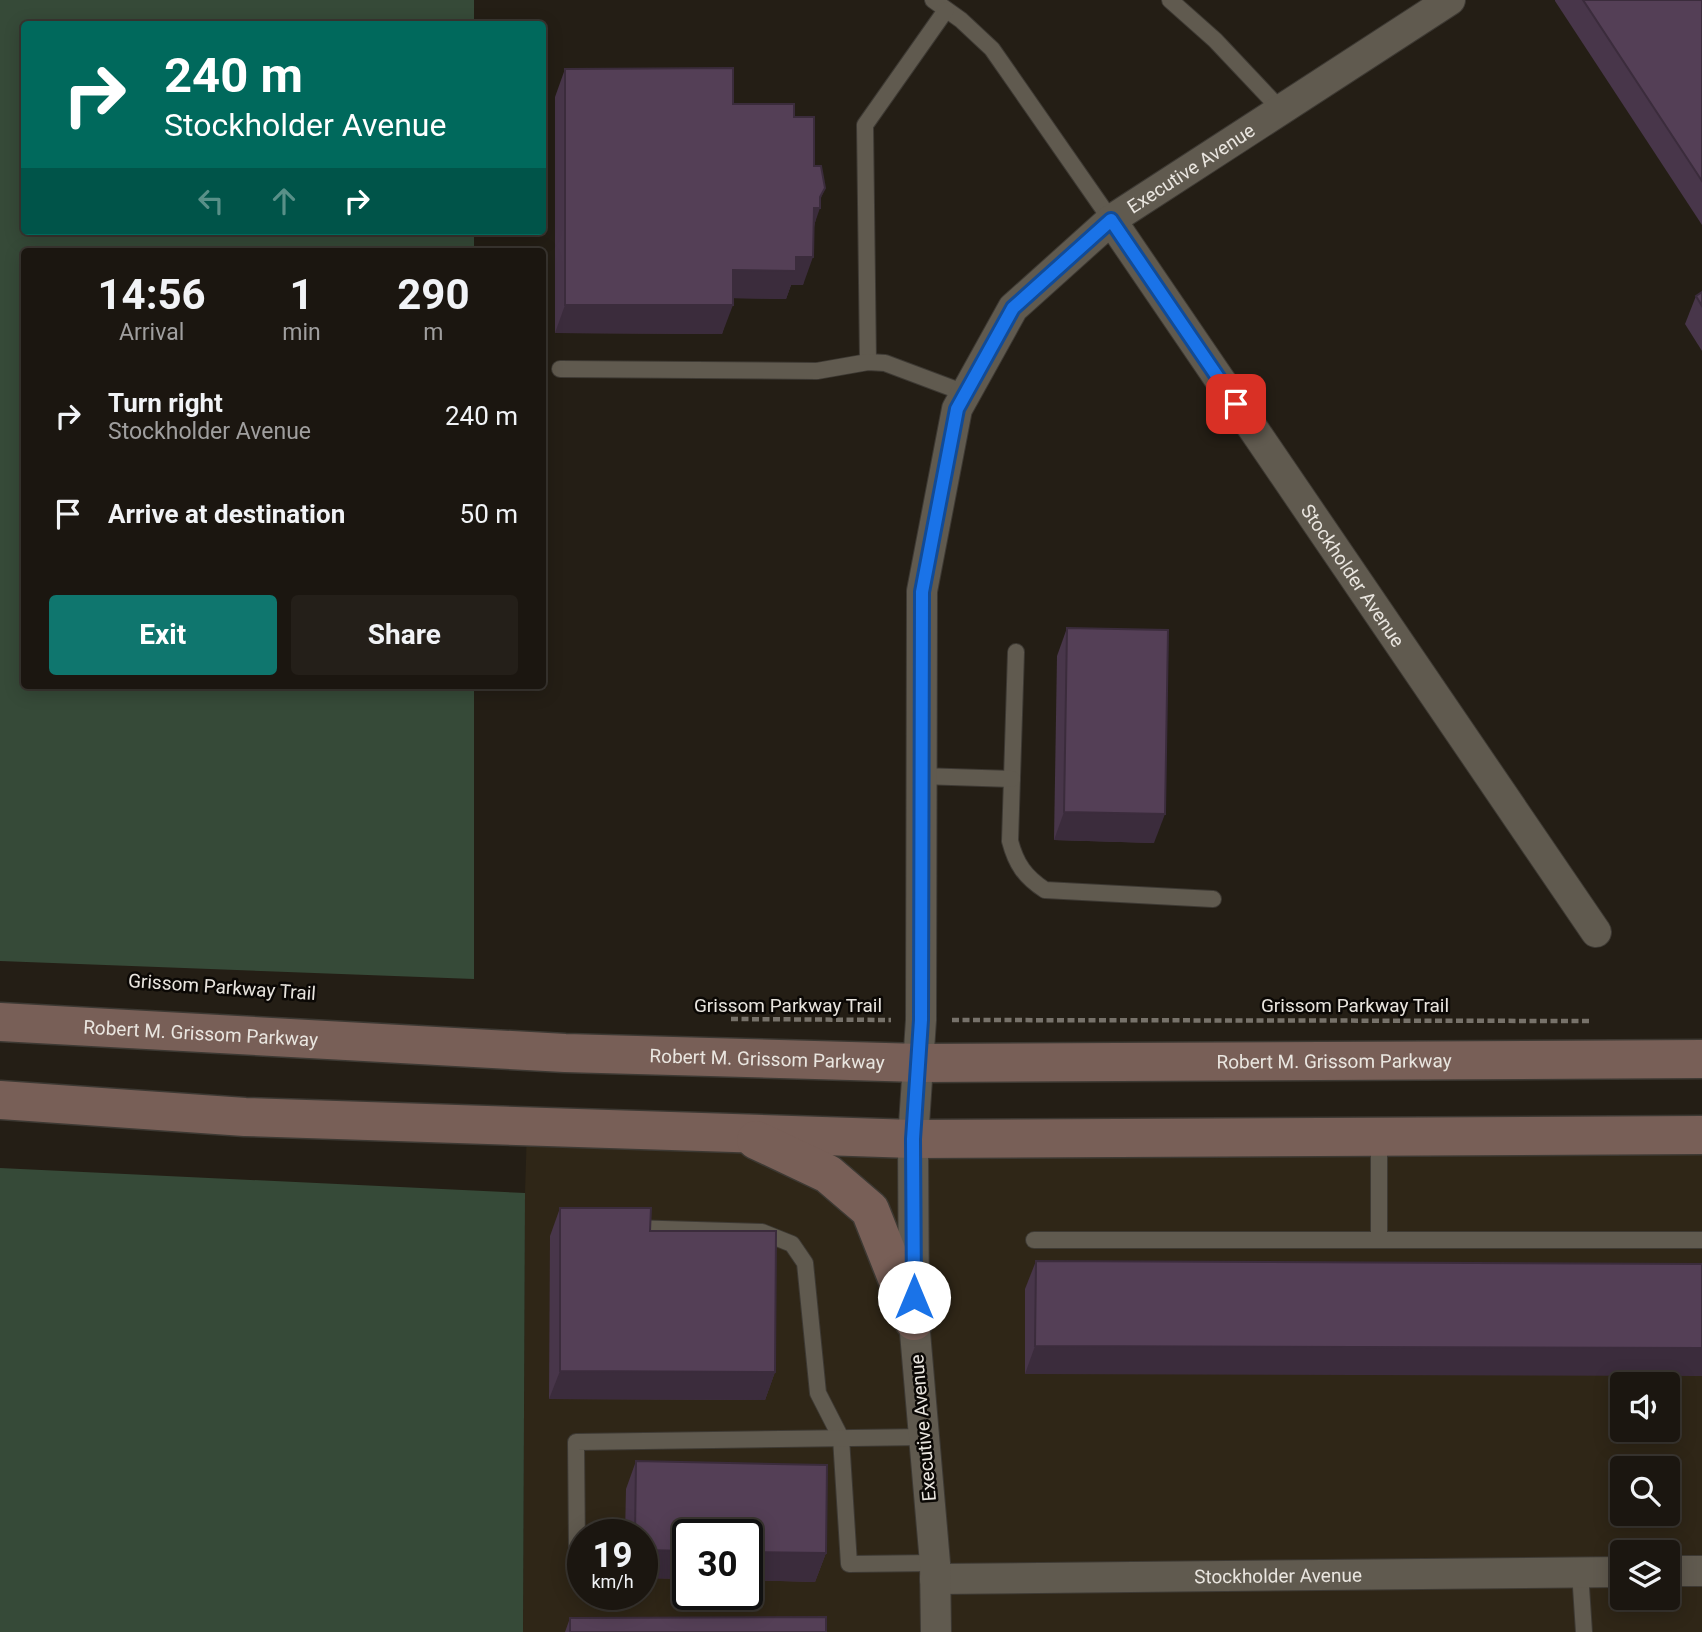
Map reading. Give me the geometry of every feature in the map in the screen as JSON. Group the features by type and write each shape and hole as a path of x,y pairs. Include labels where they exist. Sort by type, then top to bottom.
{"main road":[{"name":"Robert M. Grissom Parkway","path":"0,1022 565,1053 919,1063 1702,1059"},
{"path":"0,1100 245,1117 913,1139 1702,1135"},
{"path":"745,1135 828,1174 870,1210 914,1321"}],"street":[{"name":"Executive Avenue","path":"936,1632 935,1571 914,1321 913,1139 921,1020 922,592 957,409 1013,308 1111,220 1450,0"},
{"name":"Stockholder Avenue","path":"1111,220 1596,932"},
{"name":"Stockholder Avenue","path":"935,1571 1610,1572"},
{"path":"1680,1571 1702,1571"}],"lane":[{"path":"1171,0 1215,40 1281,110"},
{"path":"868,362 865,125 939,5 992,49 1111,220"},
{"path":"561,369 817,372 868,362 885,363 965,393"},
{"path":"1016,652 1010,841 1016,861 1030,881 1045,890 1213,899"},
{"path":"921,776 1012,779"},
{"path":"1379,1137 1379,1240"},
{"path":"624,1228 762,1232 792,1244 804,1263 818,1393 841,1438 849,1564 935,1571"},
{"path":"1034,1240 1702,1240"},
{"path":"577,1519 576,1442 924,1437"},
{"path":"1580,1572 1584,1632"}],"path":[{"name":"Grissom Parkway Trail","path":"722,1019 1596,1021"}],"shaded area":[{"path":"527,1128 1702,1135 1702,1632 523,1632"}],"green space":[{"path":"0,0 474,0 474,21 21,21 21,235 474,235 474,248 21,248 21,689 474,689 474,979 0,961"},
{"path":"0,1168 525,1193 523,1632 0,1632"}],"building":[{"path":"1583,0 1702,0 1702,181"},
{"path":"733,68 733,104 794,104 794,117 814,117 814,166 821,166 825,188 820,197 820,208 814,208 813,257 796,257 796,271 733,270 733,305 565,305 565,69"},
{"path":"1702,292 1702,306 1696,296"},
{"path":"1067,628 1168,630 1165,814 1064,812"},
{"path":"560,1208 651,1208 650,1231 776,1231 775,1372 560,1371"},
{"path":"1036,1261 1702,1264 1702,1348 1035,1346"},
{"path":"636,1461 827,1465 826,1553 763,1552 763,1519 672,1519 672,1551 658,1550 658,1519 635,1519"},
{"path":"826,1617 826,1632 570,1632 570,1618"}],"route":[{"path":"914,1297 913,1139 921,1020 922,592 957,409 1013,308 1111,220 1236,404"}]}
